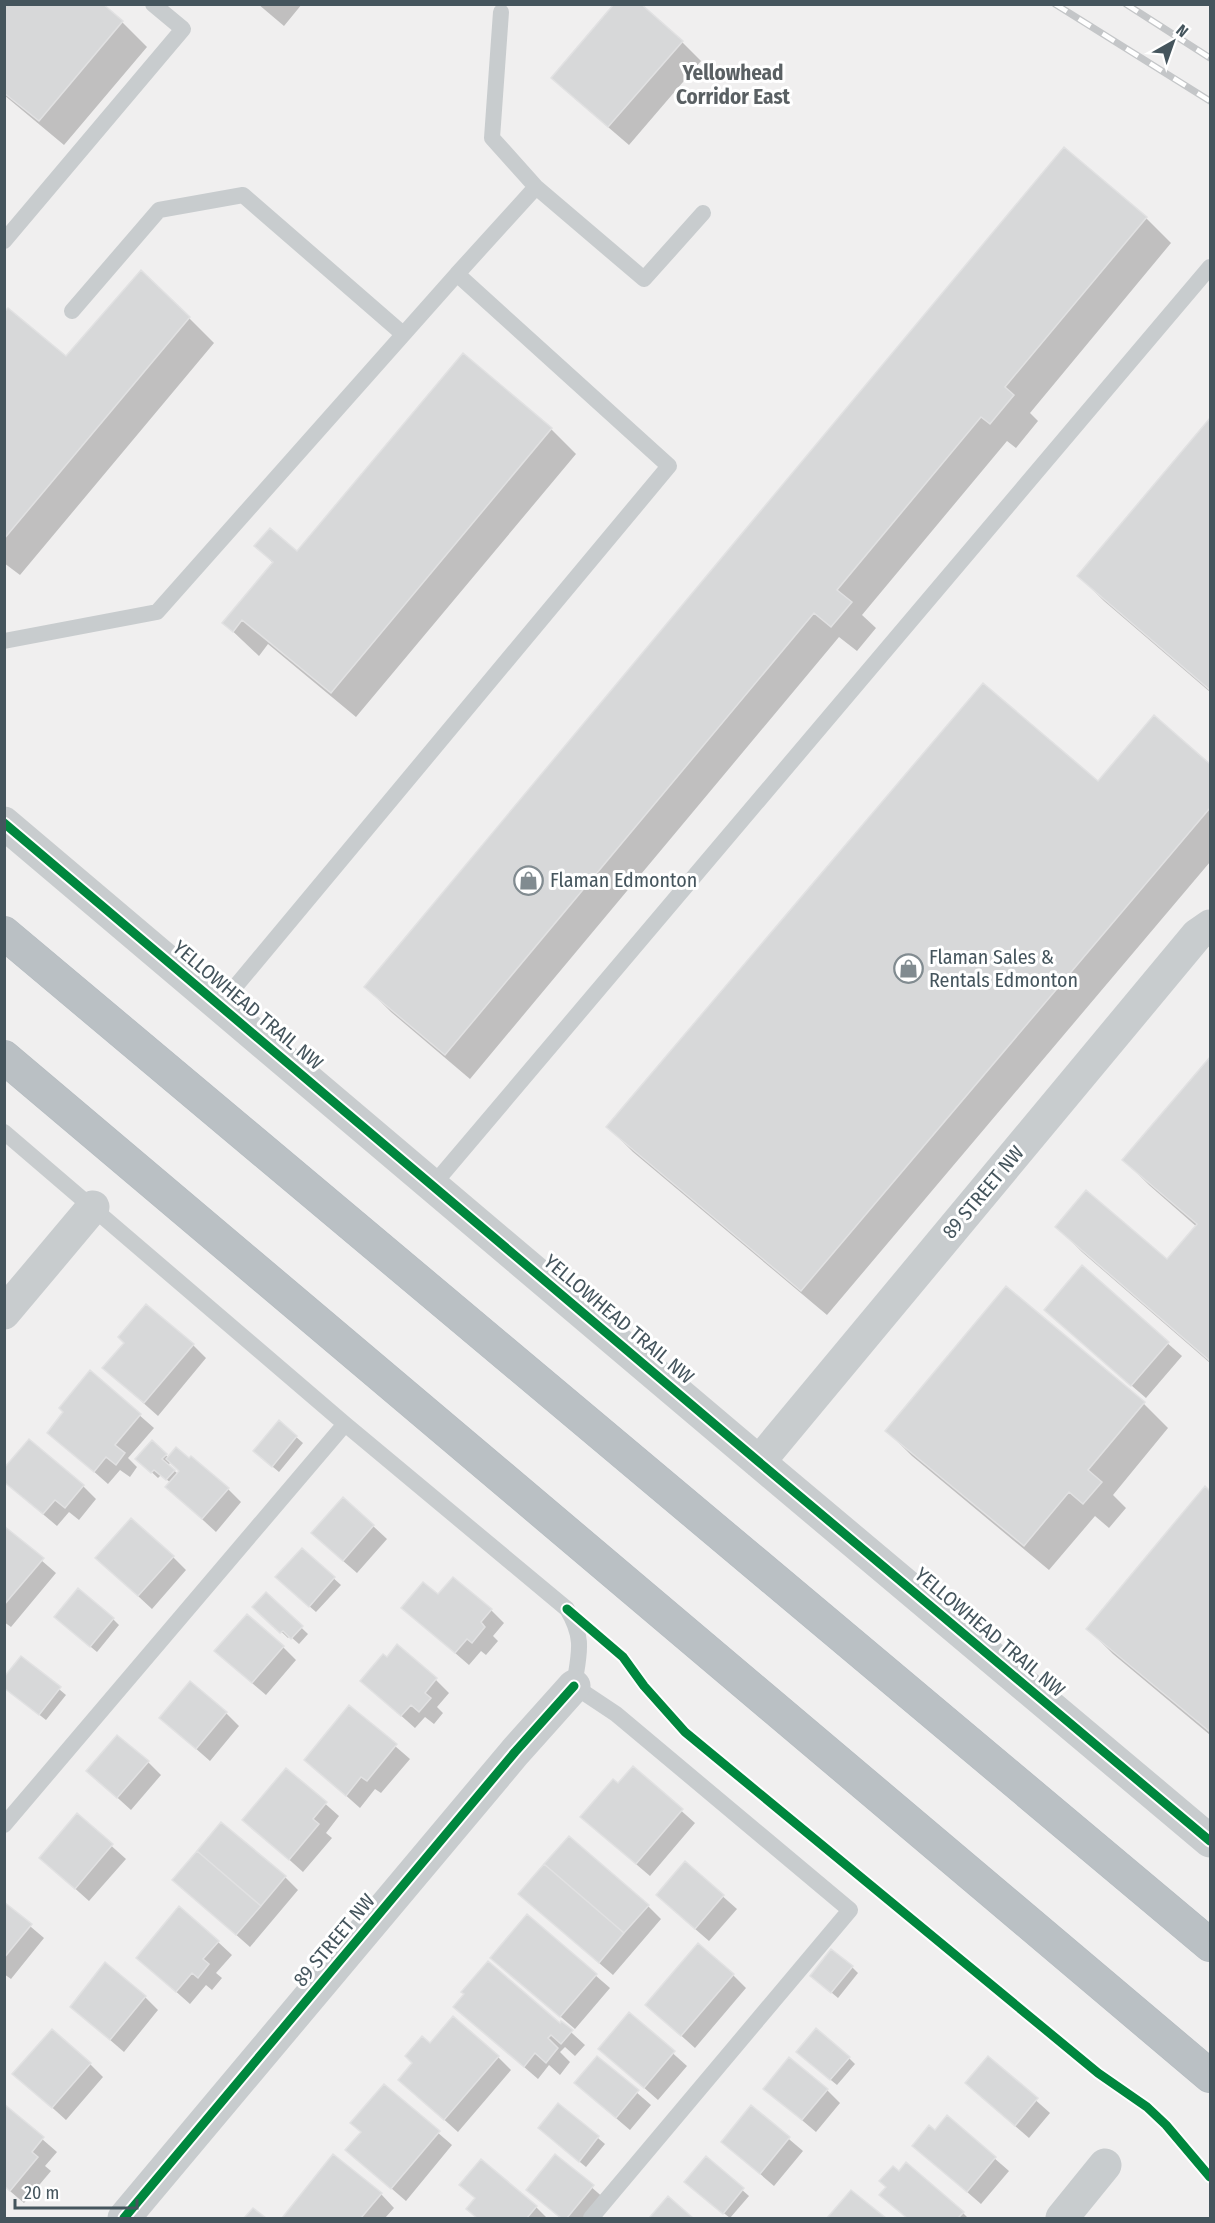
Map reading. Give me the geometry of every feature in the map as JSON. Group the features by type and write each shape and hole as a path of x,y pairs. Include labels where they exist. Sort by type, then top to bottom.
{"highway":[{"path":"4,933 1210,1945"},
{"path":"4,1057 1210,2076"}],"street":[{"name":"YELLOWHEAD TRAIL NW","path":"4,823 1210,1841"},
{"name":"89 STREET NW","path":"759,1462 1189,944 1210,926"},
{"path":"4,1313 93,1207"},
{"name":"89 STREET NW","path":"124,2218 514,1752 574,1686"},
{"path":"1062,2218 1105,2165"}],"lane":[{"path":"4,241 183,28 153,4"},
{"path":"501,12 492,138 536,187 644,279 703,213"},
{"path":"4,641 157,612 536,187"},
{"path":"72,311 159,210 243,195 403,334"},
{"path":"433,1185 1210,267"},
{"path":"220,1005 669,466 457,274"},
{"path":"4,1132 345,1424 567,1609 577,1625 580,1647 574,1686 616,1714 850,1910 591,2218"},
{"path":"4,1825 345,1424"}],"building":[{"path":"4,4 103,4 123,21 39,121 4,93"},
{"path":"614,4 641,4 683,41 608,127 551,78"},
{"path":"1064,147 1147,217 1005,387 1014,395 990,424 981,417 837,590 852,602 831,627 814,613 445,1055 364,987"},
{"path":"141,270 190,317 4,539 4,312 8,308 66,356"},
{"path":"463,353 552,428 331,693 242,620 233,632 222,623 273,562 254,546 270,528 297,551"},
{"path":"1210,418 1210,690 1077,576"},
{"name":"Flaman Sales & Rentals Edmonton","path":"983,683 1098,781 1154,715 1210,764 1210,808 801,1291 606,1127"},
{"path":"1210,1057 1210,1361 1055,1227 1086,1190 1167,1259 1197,1224 1122,1160"},
{"path":"1082,1265 1169,1342 1131,1386 1044,1310"},
{"path":"1006,1286 1145,1402 1088,1470 1102,1482 1083,1504 1069,1492 1024,1546 885,1431"},
{"path":"146,1304 194,1344 144,1403 102,1368 124,1343 118,1337"},
{"path":"90,1370 141,1414 115,1445 125,1453 116,1465 106,1457 94,1472 47,1433 63,1412 59,1408"},
{"path":"279,1420 297,1436 272,1467 253,1451"},
{"path":"29,1439 84,1485 65,1508 55,1500 43,1514 4,1482 4,1468"},
{"path":"152,1440 167,1454 162,1459 175,1470 166,1480 154,1470 151,1473 135,1459"},
{"path":"176,1447 189,1458 191,1456 229,1488 202,1519 165,1487 179,1471 166,1459"},
{"path":"1205,1486 1210,1491 1210,1732 1086,1629"},
{"path":"343,1497 374,1525 343,1561 311,1533"},
{"path":"131,1518 174,1556 138,1596 95,1558"},
{"path":"4,1526 44,1558 4,1605"},
{"path":"302,1548 335,1577 309,1607 275,1577"},
{"path":"453,1577 492,1609 481,1622 485,1627 472,1643 467,1639 455,1653 401,1608 423,1582 438,1594"},
{"path":"78,1588 114,1618 90,1647 54,1617"},
{"path":"266,1592 303,1626 291,1639 283,1631 280,1633 252,1607"},
{"path":"247,1614 284,1646 252,1683 214,1651"},
{"path":"397,1644 437,1678 425,1693 431,1698 419,1712 411,1705 401,1716 360,1681 383,1654 387,1657"},
{"path":"21,1656 61,1687 39,1715 4,1688 4,1677"},
{"path":"190,1681 227,1712 196,1749 159,1718"},
{"path":"349,1705 397,1744 367,1781 361,1777 346,1796 304,1760"},
{"path":"117,1735 149,1761 117,1798 86,1771"},
{"path":"633,1766 683,1809 636,1864 580,1817 613,1779 618,1783"},
{"path":"286,1768 327,1802 313,1819 319,1824 289,1860 242,1820"},
{"path":"77,1813 113,1844 75,1889 39,1858"},
{"path":"221,1822 286,1876 261,1906 197,1851"},
{"path":"569,1836 649,1905 624,1933 544,1864"},
{"path":"197,1851 261,1906 236,1935 172,1880"},
{"path":"685,1861 724,1895 695,1929 656,1895"},
{"path":"544,1864 624,1933 599,1963 518,1894"},
{"path":"4,1902 32,1924 4,1958"},
{"path":"179,1906 219,1941 203,1959 209,1964 198,1978 192,1973 176,1992 136,1958"},
{"path":"527,1914 597,1974 560,2017 490,1958"},
{"path":"698,1943 734,1974 681,2036 645,2005"},
{"path":"831,1949 853,1966 831,1993 810,1976"},
{"path":"488,1961 560,2023 561,2021 573,2030 561,2044 551,2035 548,2038 558,2048 546,2063 535,2053 524,2067 453,2007 464,1994 461,1992"},
{"path":"105,1962 146,1996 110,2040 70,2007"},
{"path":"629,2012 675,2051 644,2088 598,2049"},
{"path":"453,2016 499,2056 444,2120 398,2080 412,2063 405,2056 422,2036 430,2043"},
{"path":"816,2028 850,2057 830,2080 796,2052"},
{"path":"52,2029 91,2063 52,2108 12,2074"},
{"path":"597,2056 639,2090 616,2118 574,2083"},
{"path":"988,2056 1038,2098 1015,2126 965,2083"},
{"path":"789,2057 828,2089 802,2120 763,2089"},
{"path":"384,2084 440,2131 391,2189 345,2150 361,2132 350,2123"},
{"path":"558,2103 599,2136 579,2162 538,2128"},
{"path":"4,2104 44,2137 32,2152 38,2157 10,2191 4,2186"},
{"path":"751,2105 790,2137 760,2174 721,2142"},
{"path":"947,2115 996,2157 967,2192 912,2146 929,2125 935,2130"},
{"path":"333,2154 382,2193 361,2218 282,2218"},
{"path":"555,2154 594,2185 567,2218 561,2218 526,2190"},
{"path":"706,2156 744,2188 723,2214 684,2182"},
{"path":"481,2159 537,2206 527,2218 477,2218 466,2209 475,2198 459,2185"},
{"path":"906,2162 964,2212 958,2218 907,2218 879,2195 886,2187 879,2181 893,2166 899,2171"},
{"path":"851,2190 886,2218 827,2218"},
{"path":"668,2196 693,2218 649,2218"},
{"path":"253,2208 266,2218 244,2218"}],"railway":[{"path":"1055,4 1210,101"},
{"path":"1126,4 1210,58"}],"cycle path":[{"path":"4,823 1210,1841"},
{"path":"567,1609 623,1657 644,1686 685,1732 1098,2073 1147,2107 1166,2125 1210,2177"},
{"path":"124,2218 515,1752 574,1686"}],"place":[{"name":"Flaman Edmonton","path":"529,880"},
{"name":"Flaman Sales & Rentals Edmonton","path":"908,968"}],"district":[{"name":"Yellowhead Corridor East","path":"733,85"}]}
